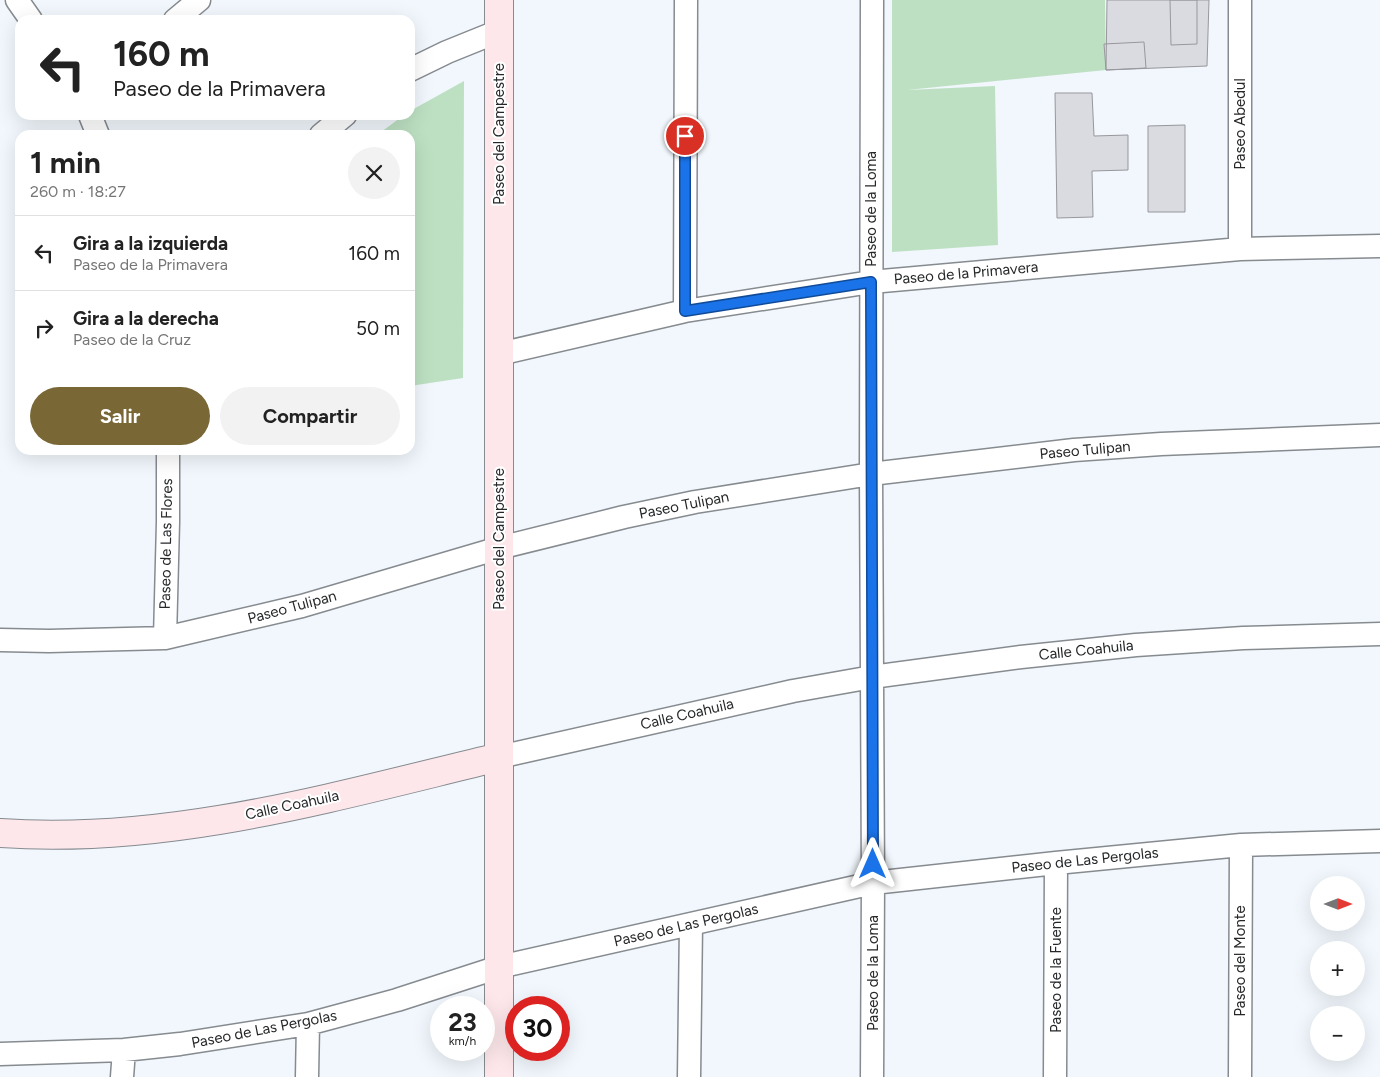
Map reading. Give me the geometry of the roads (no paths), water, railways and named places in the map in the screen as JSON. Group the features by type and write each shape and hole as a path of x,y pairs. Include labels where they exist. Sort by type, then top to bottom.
{"street":[{"path":"17,0 28,15"},
{"path":"182,15 199,0"},
{"name":"Paseo del Campestre","path":"499,0 499,1077"},
{"path":"685,311 686,0"},
{"name":"Paseo de la Loma","path":"872,0 872,1077"},
{"name":"Paseo Abedul","path":"1240,0 1240,249"},
{"path":"415,68 447,52 499,31"},
{"path":"327,130 339,120"},
{"name":"Paseo de la Primavera","path":"499,354 685,311 871,282 1240,249 1380,246"},
{"name":"Paseo Tulipan","path":"0,640 49,641 164,638 302,606 499,548 624,517 695,502 871,474 1074,450 1161,444 1380,435"},
{"name":"Paseo de Las Flores","path":"164,638 168,455"},
{"name":"Calle Coahuila","path":"0,833 33,835 130,832 203,823 300,804 793,691 872,677 1136,644 1243,638 1380,634"},
{"name":"Paseo de Las Pergolas","path":"0,1054 124,1050 235,1036 308,1024 397,1000 499,967 873,883 1056,862 1241,845 1380,841"},
{"name":"Paseo del Monte","path":"1240,1077 1241,845"},
{"name":"Paseo de la Fuente","path":"1056,862 1056,1077"},
{"path":"689,1077 691,924"},
{"path":"307,1077 308,1024"},
{"path":"122,1077 124,1050"}]}
